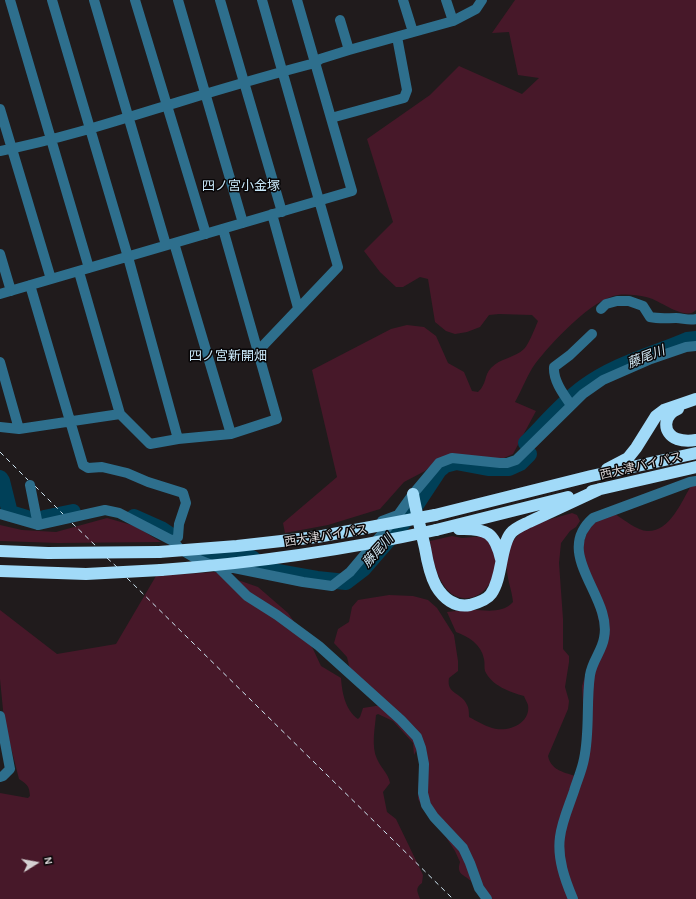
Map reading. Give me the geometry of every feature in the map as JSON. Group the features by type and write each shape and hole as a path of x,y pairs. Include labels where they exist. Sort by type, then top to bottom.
{"highway":[{"path":"591,476 628,458 656,416 664,410 696,399"},
{"path":"696,403 672,411 668,416 666,423 667,430 672,436 689,441 696,440"},
{"name":"西大津バイパス","path":"0,551 48,553 159,552 237,546 317,537 435,515 591,476 696,453"},
{"name":"西大津バイパス","path":"0,571 86,574 161,570 240,563 319,553 436,530 696,467"},
{"path":"413,496 428,562 436,585 446,599 456,605 465,606 474,604 487,598 491,594 498,580 507,542 511,534 521,526 600,490"},
{"path":"436,530 472,529 490,534 497,542 502,561"}],"street":[{"path":"10,0 89,268"},
{"path":"52,0 128,257 178,439"},
{"path":"94,0 128,118 231,434"},
{"path":"136,0 166,106 206,234"},
{"path":"178,0 243,223"},
{"path":"220,0 282,212"},
{"path":"258,351 338,267 262,0"},
{"path":"0,294 352,191 297,0"},
{"path":"403,0 413,32"},
{"path":"446,0 453,21"},
{"path":"0,151 90,130 205,94 315,63 320,59 349,50 453,21 476,9 482,0"},
{"path":"340,20 349,50"},
{"path":"331,118 404,98 407,90 397,37"},
{"path":"0,109 51,279"},
{"path":"272,214 298,308"},
{"path":"79,272 120,414 150,444 178,439 231,434 277,419 223,229"},
{"path":"0,254 11,291"},
{"path":"30,285 83,465 88,468 102,467 127,473 148,482 183,493 186,503 179,524 178,537 173,541"},
{"path":"601,309 606,304 617,301 629,301 643,306 650,317 664,319 696,319"},
{"path":"569,403 553,372 554,367 570,355 592,334"},
{"path":"219,568 234,568 332,586 350,572 439,463 452,458 500,463 508,463 516,460 569,403 603,380 628,365 686,347 696,346"},
{"path":"0,362 19,429"},
{"path":"0,427 19,429 120,414"},
{"path":"573,899 560,856 559,838 584,760 587,739 590,672 606,633 602,612 581,562 579,552 581,533 587,523 593,518 696,481"},
{"path":"30,485 38,525"},
{"path":"0,514 38,525 104,510 119,513 173,541 195,558 219,568 247,596 319,646 401,720 417,737 424,764 423,792 426,805 434,817 463,848 479,888 487,899"},
{"path":"183,550 202,546 298,538 386,520 398,515"},
{"path":"0,716 10,769 0,777"}],"shaded area":[{"path":"515,0 696,0 696,310 691,313 679,312 646,297 639,296 618,295 608,298 597,304 573,323 551,345 532,368 515,402 536,411 513,454 504,458 437,460 425,471 404,482 380,509 328,525 285,533 283,523 337,477 312,370 391,329 407,325 424,327 436,336 448,363 464,372 472,391 478,392 483,386 487,374 491,368 499,362 524,349 534,332 538,321 532,315 499,314 489,315 480,327 467,332 455,334 446,331 435,322 428,279 420,277 403,287 396,287 380,272 364,251 393,222 367,139 430,95 459,66 522,94 539,78 518,75 509,32 492,33"},
{"path":"696,485 696,899 482,899 469,879 460,872 460,862 455,851 438,825 423,808 418,799 423,749 350,670 347,657 334,643 338,629 349,622 352,607 358,600 389,595 413,596 428,600 437,608 454,635 458,671 449,678 449,684 452,691 465,701 468,708 469,717 492,728 504,729 517,726 526,717 528,712 528,705 524,696 502,688 492,681 485,671 484,659 480,649 470,639 456,632 447,612 499,610 509,606 513,602 507,571 508,556 511,545 526,529 536,524 572,513 577,515 580,521 561,543 559,563 563,619 563,649 569,656 565,687 569,701 568,709 548,756 552,764 558,770 575,776 590,735 583,704 582,686 590,661 600,656 601,630 582,548 589,529 601,519 615,514 639,529 647,531 655,530 662,527 674,515 691,486"},
{"path":"107,518 135,526 161,542 58,543 0,541 0,525 22,530 56,532"},
{"path":"452,536 462,538 484,536 495,547 497,563 495,572 491,581 480,594 463,598 455,596 448,591 439,576 435,567 430,541"},
{"path":"215,572 258,587 288,613 313,649 321,666 341,678 343,695 347,706 358,719 363,708 382,705 417,742 417,749 414,755 413,743 393,721 378,714 376,715 374,737 375,754 388,776 390,783 383,792 387,812 396,819 423,875 422,883 418,886 417,890 420,899 0,899 0,793 28,798 30,796 28,786 19,779 4,720 0,679 0,610 57,654 116,644 156,576"}],"waterway":[{"name":"藤尾川","path":"526,443 568,400 596,379 634,360 687,340 696,339"},
{"name":"藤尾川","path":"199,552 215,557 238,556 252,558 266,570 317,579 346,582 363,569 408,517 439,470 445,465 456,462 488,468 509,468 520,463 529,454"},
{"name":"藤尾川","path":"0,478 10,513 30,519"},
{"name":"藤尾川","path":"44,518 73,512"},
{"name":"藤尾川","path":"134,517 161,529 173,537"}],"ferry route":[{"path":"0,452 28,480"},
{"path":"35,486 64,515"},
{"path":"72,523 97,547"},
{"path":"107,558 117,567"},
{"path":"127,578 453,899"}],"district":[{"name":"四ノ宮小金塚","path":"241,186"},
{"name":"四ノ宮新開畑","path":"228,356"}]}
